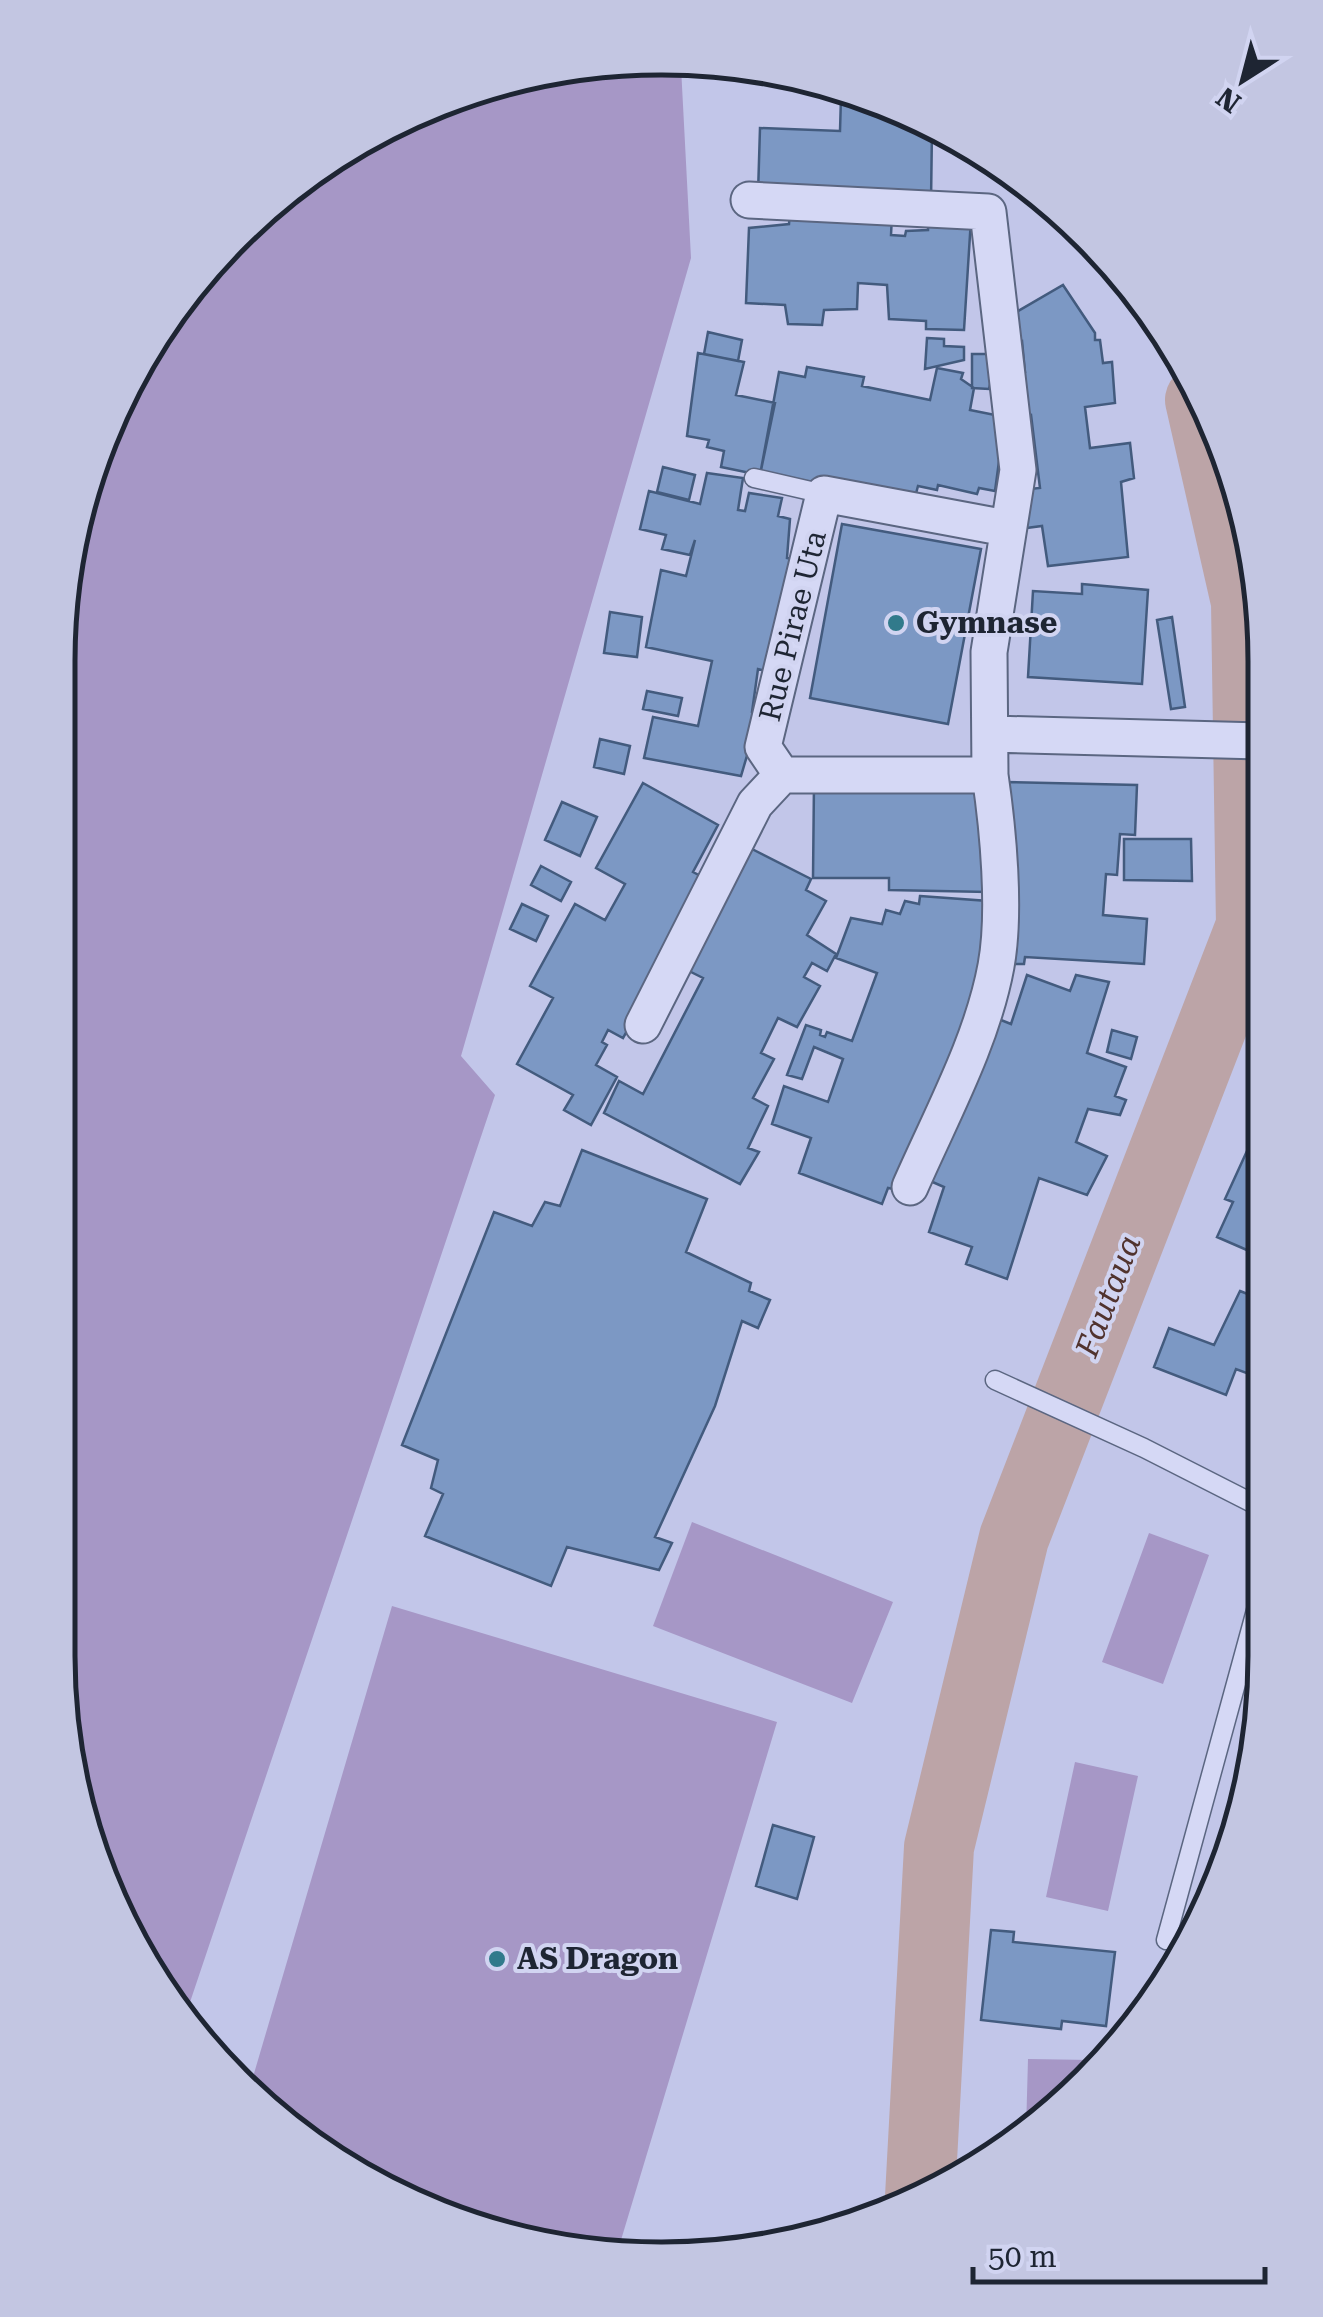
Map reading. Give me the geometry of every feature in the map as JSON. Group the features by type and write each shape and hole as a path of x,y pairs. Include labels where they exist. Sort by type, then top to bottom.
{"street":[{"path":"749,200 988,212 1018,470 989,652 990,774 998,828 997,961 970,1046 910,1187"},
{"name":"Rue Pirae Uta","path":"782,775 764,747 824,494 1006,528"},
{"path":"992,734 1248,740"},
{"path":"643,1025 754,804 782,775 990,774"}],"lane":[{"path":"754,478 824,494"},
{"path":"995,1380 1248,1501"},
{"path":"1166,1940 1248,1640"}],"shaded area":[{"path":"681,76 691,258 461,1056 495,1095 190,2004 135,1915 106,1844 86,1770 76,1694 75,662 80,585 95,510 135,402 174,336 196,304 247,247 304,196 402,135 473,106 585,80"},
{"path":"692,1522 893,1602 852,1703 653,1626"},
{"path":"1149,1533 1209,1555 1163,1684 1102,1662"},
{"name":"AS Dragon","path":"392,1606 777,1722 621,2241 510,2222 402,2182 304,2121 253,2076"},
{"path":"1075,1762 1138,1776 1108,1911 1046,1897"},
{"path":"1028,2059 1085,2060 1048,2096 1026,2115"}],"building":[{"path":"841,103 932,141 931,202 758,194 760,128 840,131"},
{"path":"790,211 892,215 891,235 905,236 906,231 928,230 928,218 971,219 964,330 926,329 926,321 889,319 887,285 858,283 857,309 824,310 822,325 788,324 785,305 746,303 749,228 789,224"},
{"path":"1063,285 1095,333 1095,340 1100,340 1103,363 1112,362 1115,403 1085,407 1090,448 1130,443 1134,478 1121,482 1128,557 1048,566 1042,526 1019,529 1030,489 1040,488 1031,415 1023,416 1018,374 1025,372 1022,341 1017,342 1013,314"},
{"path":"708,332 742,340 738,361 704,354"},
{"path":"927,338 944,339 944,346 964,347 964,360 925,369"},
{"path":"698,353 744,362 736,395 775,403 760,475 721,467 724,451 707,447 709,440 687,436"},
{"path":"972,354 997,354 989,389 972,388"},
{"path":"807,367 864,377 862,386 930,400 937,368 963,373 961,379 974,388 970,410 1005,417 995,491 979,488 977,494 938,485 937,490 918,486 914,501 760,475 779,372 805,377"},
{"path":"663,467 695,475 689,500 657,492"},
{"path":"707,473 743,478 738,510 745,511 749,493 782,498 778,516 790,519 787,558 802,561 779,674 758,669 752,712 759,715 741,776 644,758 653,717 698,726 712,661 646,647 661,570 686,576 695,540 690,555 662,549 666,535 640,529 649,491 700,504"},
{"name":"Gymnase","path":"842,524 981,549 948,724 810,698"},
{"path":"1082,584 1148,590 1142,684 1028,677 1033,591 1082,594"},
{"path":"610,612 642,617 637,657 604,653"},
{"path":"1172,617 1185,707 1171,709 1157,620"},
{"path":"647,691 682,698 678,716 643,709"},
{"path":"600,739 630,746 624,774 594,767"},
{"path":"1004,782 1137,785 1135,835 1120,834 1117,875 1106,874 1103,915 1147,919 1144,964 1025,957 1024,964 1005,964"},
{"path":"643,783 718,825 693,872 710,881 623,1038 608,1030 602,1042 607,1045 596,1065 617,1077 591,1125 564,1110 573,1095 517,1064 553,998 530,986 575,904 605,920 625,884 596,868"},
{"path":"814,783 986,785 988,892 889,890 889,878 813,878"},
{"path":"562,802 597,817 580,856 545,840"},
{"path":"1124,839 1191,839 1192,881 1124,880"},
{"path":"748,847 811,879 806,890 826,901 807,935 836,954 827,971 812,963 804,977 820,986 797,1027 778,1018 761,1053 774,1059 753,1098 768,1106 748,1148 759,1152 740,1184 604,1113 619,1081 643,1094 703,978 683,968"},
{"path":"541,866 571,882 561,901 531,885"},
{"path":"920,896 988,901 975,1009 894,1189 888,1188 882,1204 799,1173 811,1138 772,1124 784,1086 828,1102 843,1059 814,1047 802,1079 787,1075 806,1025 821,1030 820,1035 825,1037 827,1032 852,1041 877,973 836,958 851,918 882,924 886,910 900,914 905,901 919,904"},
{"path":"522,904 548,916 536,941 510,929"},
{"path":"1027,975 1070,991 1076,975 1109,982 1087,1053 1126,1067 1115,1096 1126,1100 1120,1115 1088,1109 1076,1142 1107,1156 1087,1195 1039,1178 1007,1279 966,1264 972,1247 929,1232 944,1187 928,1180 991,1016 1011,1024"},
{"path":"1112,1030 1137,1037 1131,1059 1107,1052"},
{"path":"1248,1149 1248,1250 1217,1237 1233,1202 1225,1199"},
{"path":"582,1150 707,1199 686,1252 751,1283 749,1291 770,1300 758,1328 742,1321 715,1406 655,1537 672,1543 659,1570 567,1547 551,1586 425,1536 443,1494 431,1488 438,1460 402,1445 494,1212 532,1226 545,1202 560,1206"},
{"path":"1240,1291 1248,1294 1248,1374 1236,1369 1226,1395 1154,1367 1169,1328 1214,1345"},
{"path":"773,1825 814,1837 797,1899 756,1886"},
{"path":"991,1930 1014,1932 1013,1942 1115,1952 1106,2026 1062,2021 1061,2029 981,2020"}],"waterway":[{"name":"Fautaua","path":"1216,471 1244,592"},
{"name":"Fautaua","path":"1246,615 1248,732"},
{"name":"Fautaua","path":"921,2182 939,1847 1014,1538 1248,934"}],"place":[{"name":"Gymnase","path":"896,623"},
{"name":"AS Dragon","path":"497,1959"}]}
